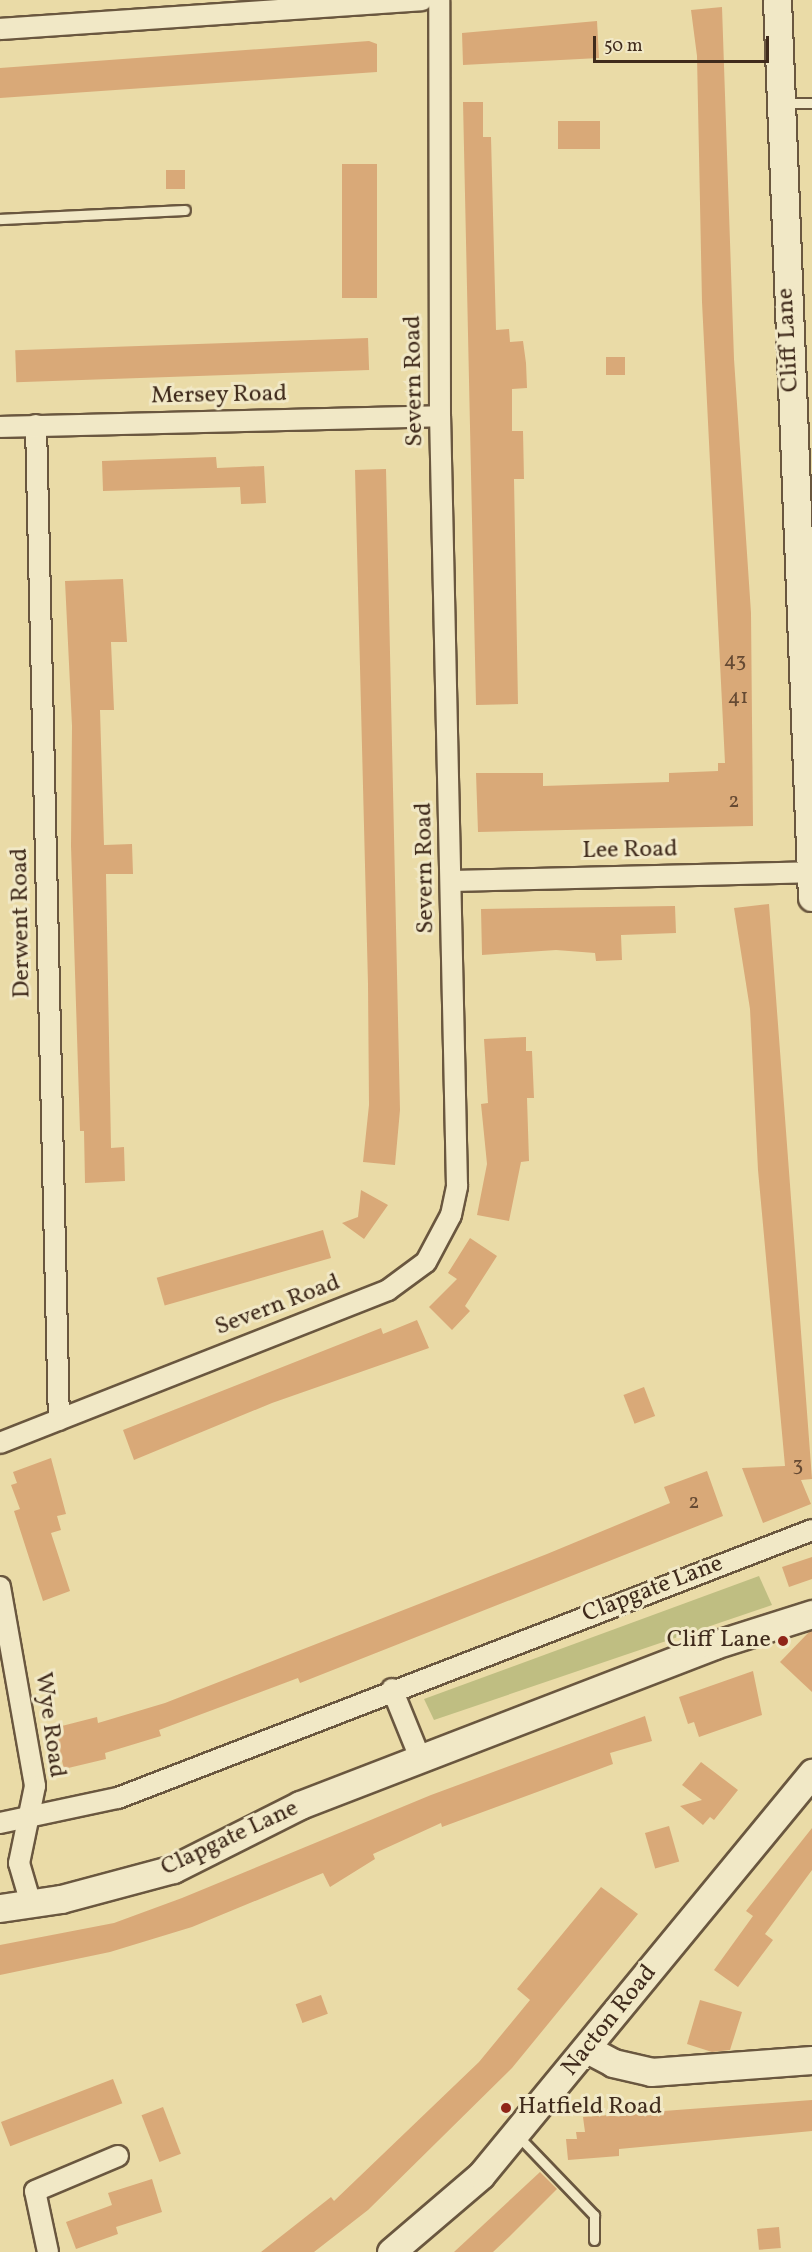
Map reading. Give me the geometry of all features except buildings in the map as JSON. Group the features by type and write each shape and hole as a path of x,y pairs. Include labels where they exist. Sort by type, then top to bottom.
{"street":[{"path":"0,29 422,0"},
{"name":"Severn Road","path":"0,1443 388,1290 426,1262 451,1215 457,1186 440,416 439,0"},
{"name":"Cliff Lane","path":"777,0 778,103 810,732 811,884"},
{"name":"Mersey Road","path":"0,426 440,416"},
{"name":"Derwent Road","path":"36,425 59,1420"},
{"name":"Lee Road","path":"452,881 811,884"},
{"name":"Clapgate Lane","path":"0,1823 28,1819 118,1798 392,1689 812,1530"},
{"name":"Wye Road","path":"0,1587 31,1750 35,1786 19,1863 31,1904"},
{"name":"Clapgate Lane","path":"0,1908 31,1904 173,1869 300,1805 714,1646 812,1614"},
{"path":"392,1689 420,1758"},
{"name":"Nacton Road","path":"391,2252 481,2175 589,2050 812,1773"},
{"path":"589,2050 613,2062 651,2072 812,2060"},
{"path":"48,2252 35,2191 118,2156"}],"lane":[{"path":"778,103 812,103"},
{"path":"0,219 185,210"},
{"path":"516,2134 594,2215 594,2240"}],"shaded area":[{"path":"759,1576 772,1605 434,1720 424,1699"}],"place":[{"name":"Cliff Lane","path":"783,1641"},
{"name":"Hatfield Road","path":"506,2108"}]}
